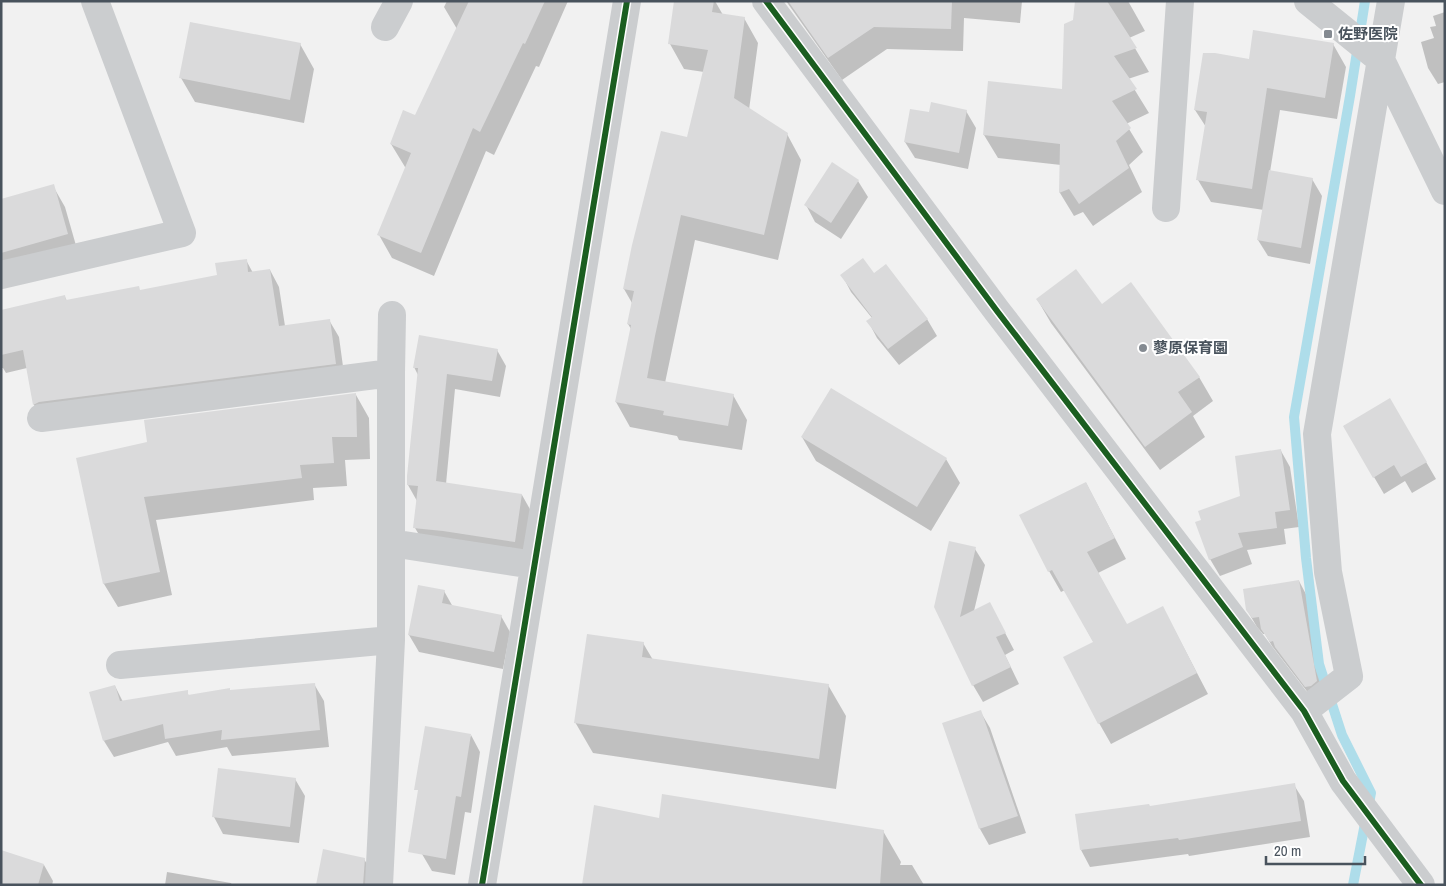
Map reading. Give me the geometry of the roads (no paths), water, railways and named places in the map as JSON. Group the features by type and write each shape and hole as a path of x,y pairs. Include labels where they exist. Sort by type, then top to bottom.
{"street":[{"path":"1,275 182,233 95,1"},
{"path":"384,27 399,1"},
{"path":"482,885 627,1"},
{"path":"766,1 997,311 1304,710 1343,781 1421,885"},
{"path":"1166,208 1180,1"},
{"path":"1308,1 1381,60 1445,191"},
{"path":"1304,710 1349,676 1328,572 1318,434 1391,1"},
{"path":"379,885 391,640 392,315"},
{"path":"41,418 391,373"},
{"path":"391,543 534,565"},
{"path":"120,665 391,640"}],"waterway":[{"path":"1353,885 1371,793 1342,735 1319,664 1306,558 1294,417 1365,1"}],"place":[{"name":"佐野医院","path":"1328,34"},
{"name":"蓼原保育園","path":"1143,348"}]}
